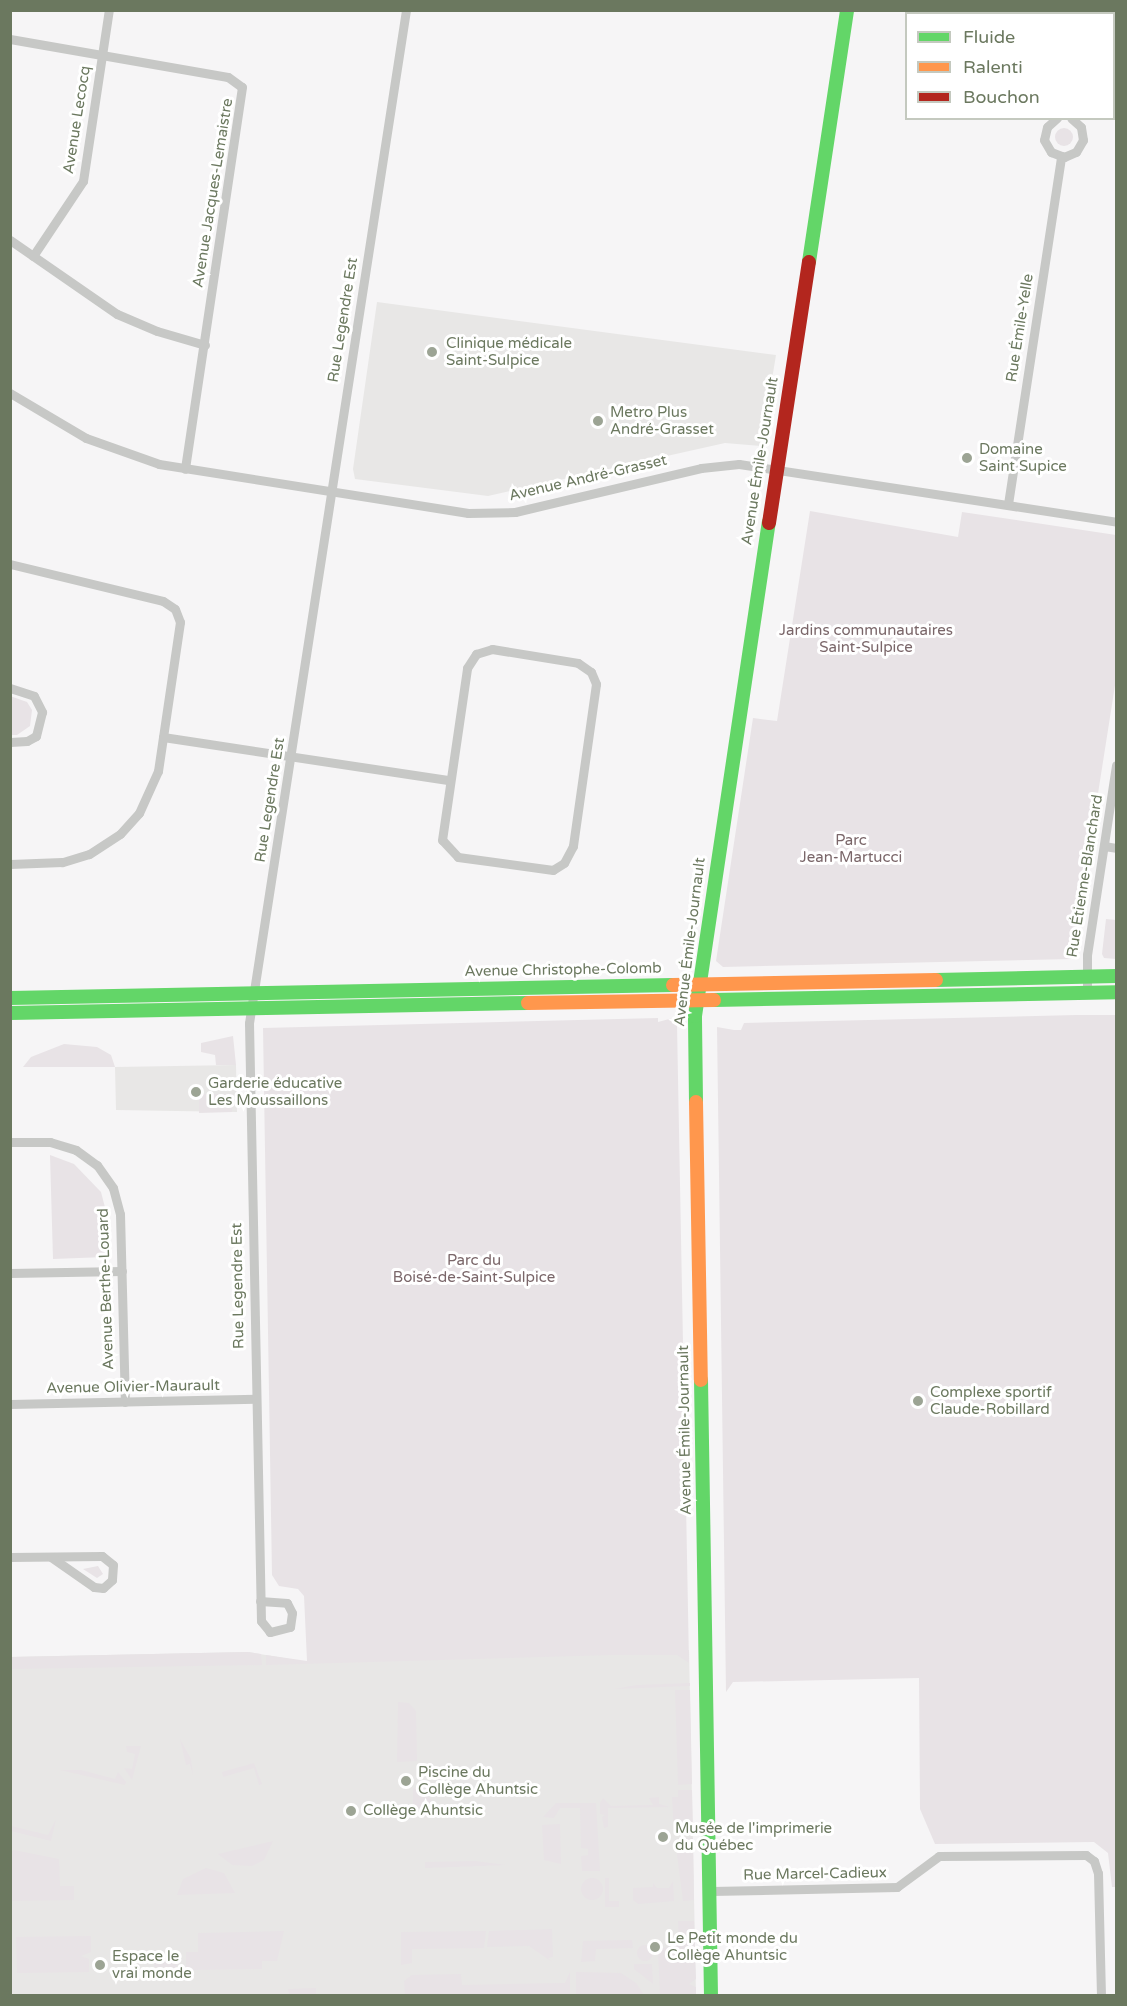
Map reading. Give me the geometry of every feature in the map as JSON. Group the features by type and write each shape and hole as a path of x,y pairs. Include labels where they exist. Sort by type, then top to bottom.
{"main road":[{"name":"Avenue Émile-Journault","path":"711,1995 698,984 847,10"},
{"name":"Avenue Christophe-Colomb","path":"10,998 1116,976"},
{"path":"10,1013 1116,992"}],"street":[{"name":"Avenue Lecocq","path":"33,256 83,182 109,10"},
{"name":"Rue Legendre Est","path":"260,1601 251,1008 292,756 406,10"},
{"name":"Avenue Jacques-Lemaistre","path":"10,39 102,57 228,77 238,81 244,91 185,469"},
{"path":"1055,120 1047,127 1044,140 1051,152 1061,156 1074,154 1083,140 1081,127 1073,120"},
{"name":"Rue Émile-Yelle","path":"1008,504 1061,156"},
{"path":"10,240 126,318 205,345"},
{"name":"Avenue André-Grasset","path":"10,393 96,442 185,469 332,493 492,514 712,466 776,468 1116,522"},
{"path":"10,564 163,601 175,609 180,626 163,737 148,797 120,834 97,850 71,860 10,864"},
{"path":"488,650 503,651 574,662 591,672 596,693 570,855 561,866 543,871 451,853 441,832 448,780 465,672 476,654 488,650"},
{"path":"10,688 34,696 42,712 40,730 33,738 10,742"},
{"path":"163,737 448,780"},
{"name":"Rue Étienne-Blanchard","path":"1087,993 1086,977 1116,765"},
{"path":"1104,846 1116,848"},
{"name":"Avenue Berthe-Louard","path":"10,1142 64,1146 86,1156 101,1170 119,1208 125,1402"},
{"path":"10,1273 122,1271"},
{"name":"Avenue Olivier-Maurault","path":"10,1404 256,1399"},
{"path":"10,1557 51,1557 105,1557 113,1565 113,1577 106,1587 94,1587 51,1557"},
{"name":"Rue Marcel-Cadieux","path":"711,1891 897,1887 909,1883 937,1857 1082,1854 1092,1858 1097,1869 1101,1995"}],"shaded area":[{"path":"377,302 776,355 761,446 725,443 488,496 355,479 353,469"},
{"path":"236,1065 237,1112 116,1110 115,1067"},
{"name":"Collège Ahuntsic","path":"689,1650 696,1995 11,1995 10,1657 248,1652 307,1662"}],"green space":[{"path":"1035,11 1093,12 1044,12"},
{"path":"1064,128 1070,131 1073,137 1070,143 1064,146 1058,143 1055,137 1058,131"},
{"name":"Parc Jean-Martucci","path":"810,511 958,537 962,512 1116,535 1116,679 1072,959 723,967 716,961 753,718 777,721"},
{"path":"10,696 27,702 32,710 30,726 17,735 11,735"},
{"path":"1106,919 1116,920 1116,959 1104,958 1102,954"},
{"name":"Complexe sportif Claude-Robillard","path":"1116,1015 1116,1887 1112,1887 1108,1853 1094,1842 935,1844 920,1809 919,1678 733,1682 726,1692 717,1027 741,1030 744,1023"},
{"name":"Parc du Boisé-de-Saint-Sulpice","path":"658,1018 658,1022 673,1018 677,1024 689,1663 677,1655 613,1655 266,1665 266,1655 307,1661 304,1596 298,1589 279,1586 272,1575 263,1028"},
{"path":"233,1036 236,1065 216,1065 215,1055 201,1052 201,1043"},
{"path":"64,1044 97,1047 111,1055 115,1067 23,1067 31,1057"},
{"path":"199,1094 232,1094 232,1112 199,1113"},
{"path":"50,1155 74,1164 101,1192 108,1219 109,1253 105,1257 53,1259"},
{"path":"98,1566 103,1574 97,1578 83,1569"},
{"path":"248,1652 261,1654 262,1665 11,1669 11,1657"},
{"path":"690,1683 690,1686 614,1689 637,1685"},
{"path":"675,1690 690,1690 692,1784 678,1785"},
{"path":"398,1702 409,1703 416,1711 417,1761 397,1762"},
{"path":"180,1739 191,1759 193,1776 190,1764 186,1765"},
{"path":"126,1746 141,1746 132,1780 124,1768 132,1769 135,1754 127,1752"},
{"path":"254,1763 262,1784 259,1785 254,1768 223,1777 222,1772"},
{"path":"60,1770 81,1770 115,1779 118,1772 126,1782 125,1785"},
{"path":"420,1787 432,1801 433,1808 413,1808 413,1788"},
{"path":"678,1790 692,1790 693,1832 674,1832 672,1797 678,1797"},
{"path":"659,1797 659,1804 670,1807 608,1808 608,1827 604,1828 602,1817 605,1815 600,1814 600,1803 603,1798 611,1806 653,1805 649,1798"},
{"path":"556,1803 596,1803 600,1871 582,1871 581,1856 588,1855 588,1849 581,1848 580,1808 560,1808 554,1818 543,1817"},
{"path":"56,1819 51,1841 11,1831 11,1826 48,1835"},
{"path":"560,1824 561,1864 544,1860 542,1825"},
{"path":"693,1838 694,1900 683,1901 675,1839"},
{"path":"273,1841 264,1860 252,1866 232,1865 218,1854"},
{"path":"14,1850 59,1859 60,1886 74,1886 74,1900 11,1901 11,1852"},
{"path":"475,1861 506,1865 425,1868 425,1862"},
{"path":"206,1868 224,1873 235,1893 177,1895 183,1879"},
{"path":"588,1878 596,1878 603,1885 603,1893 596,1900 588,1900 581,1893 581,1885"},
{"path":"605,1878 609,1878 609,1901 619,1901 619,1907 605,1907"},
{"path":"673,1881 674,1901 638,1904 633,1900 633,1888 653,1887 653,1883 657,1888 669,1888"},
{"path":"678,1921 694,1921 695,1953 687,1958 695,1956 696,1979 689,1984 696,1987 696,1995 660,1995 658,1950 673,1945 673,1939 679,1941"},
{"path":"552,1929 553,1957 548,1958 552,1962 529,1946 487,1947 489,1931"},
{"path":"284,1931 277,1961 262,1961 262,1969 186,1970 186,1952 198,1952 198,1933"},
{"path":"486,1931 484,1948 412,1949 412,1963 401,1965 401,1932"},
{"path":"91,1936 91,1952 81,1956 89,1959 89,1972 17,1973 16,1937"},
{"path":"632,1940 633,1948 596,1949 595,1961 581,1962 583,1941"},
{"path":"645,1945 651,1947 653,1953 651,1959 645,1961 639,1959 637,1953 639,1947"},
{"path":"176,1957 177,1970 154,1967 155,1958"},
{"path":"634,1964 652,1964 653,1984 634,1969"},
{"path":"570,1972 570,1995 405,1995 404,1981 412,1975 461,1974 462,1985 565,1983"},
{"path":"576,1972 621,1973 636,1983 644,1995 576,1995"},
{"path":"316,1988 316,1994 289,1994 288,1989"}],"traffic: fast":[{"path":"809,262 847,10"},
{"path":"696,1102 695,1016 769,523"},
{"path":"936,980 1116,976"},
{"path":"10,998 673,985"},
{"path":"714,1000 1116,992"},
{"path":"10,1013 528,1003"},
{"path":"701,1380 711,1996"}],"traffic: slow":[{"path":"977,10 987,12"},
{"path":"673,985 936,980"},
{"path":"528,1003 714,1000"},
{"path":"696,1102 701,1380"}],"traffic: jam":[{"path":"769,523 809,262"}],"place":[{"name":"Clinique médicale Saint-Sulpice","path":"432,352"},
{"name":"Metro Plus André-Grasset","path":"598,421"},
{"name":"Domaine Saint Supice","path":"967,458"},
{"name":"Garderie éducative Les Moussaillons","path":"196,1092"},
{"name":"Complexe sportif Claude-Robillard","path":"918,1401"},
{"name":"Piscine du Collège Ahuntsic","path":"406,1781"},
{"name":"Collège Ahuntsic","path":"351,1811"},
{"name":"Musée de l'imprimerie du Québec","path":"663,1837"},
{"name":"Le Petit monde du Collège Ahuntsic","path":"655,1947"},
{"name":"Espace le vrai monde","path":"100,1965"}],"park label":[{"name":"Jardins communautaires Saint-Sulpice","path":"866,638"}]}
